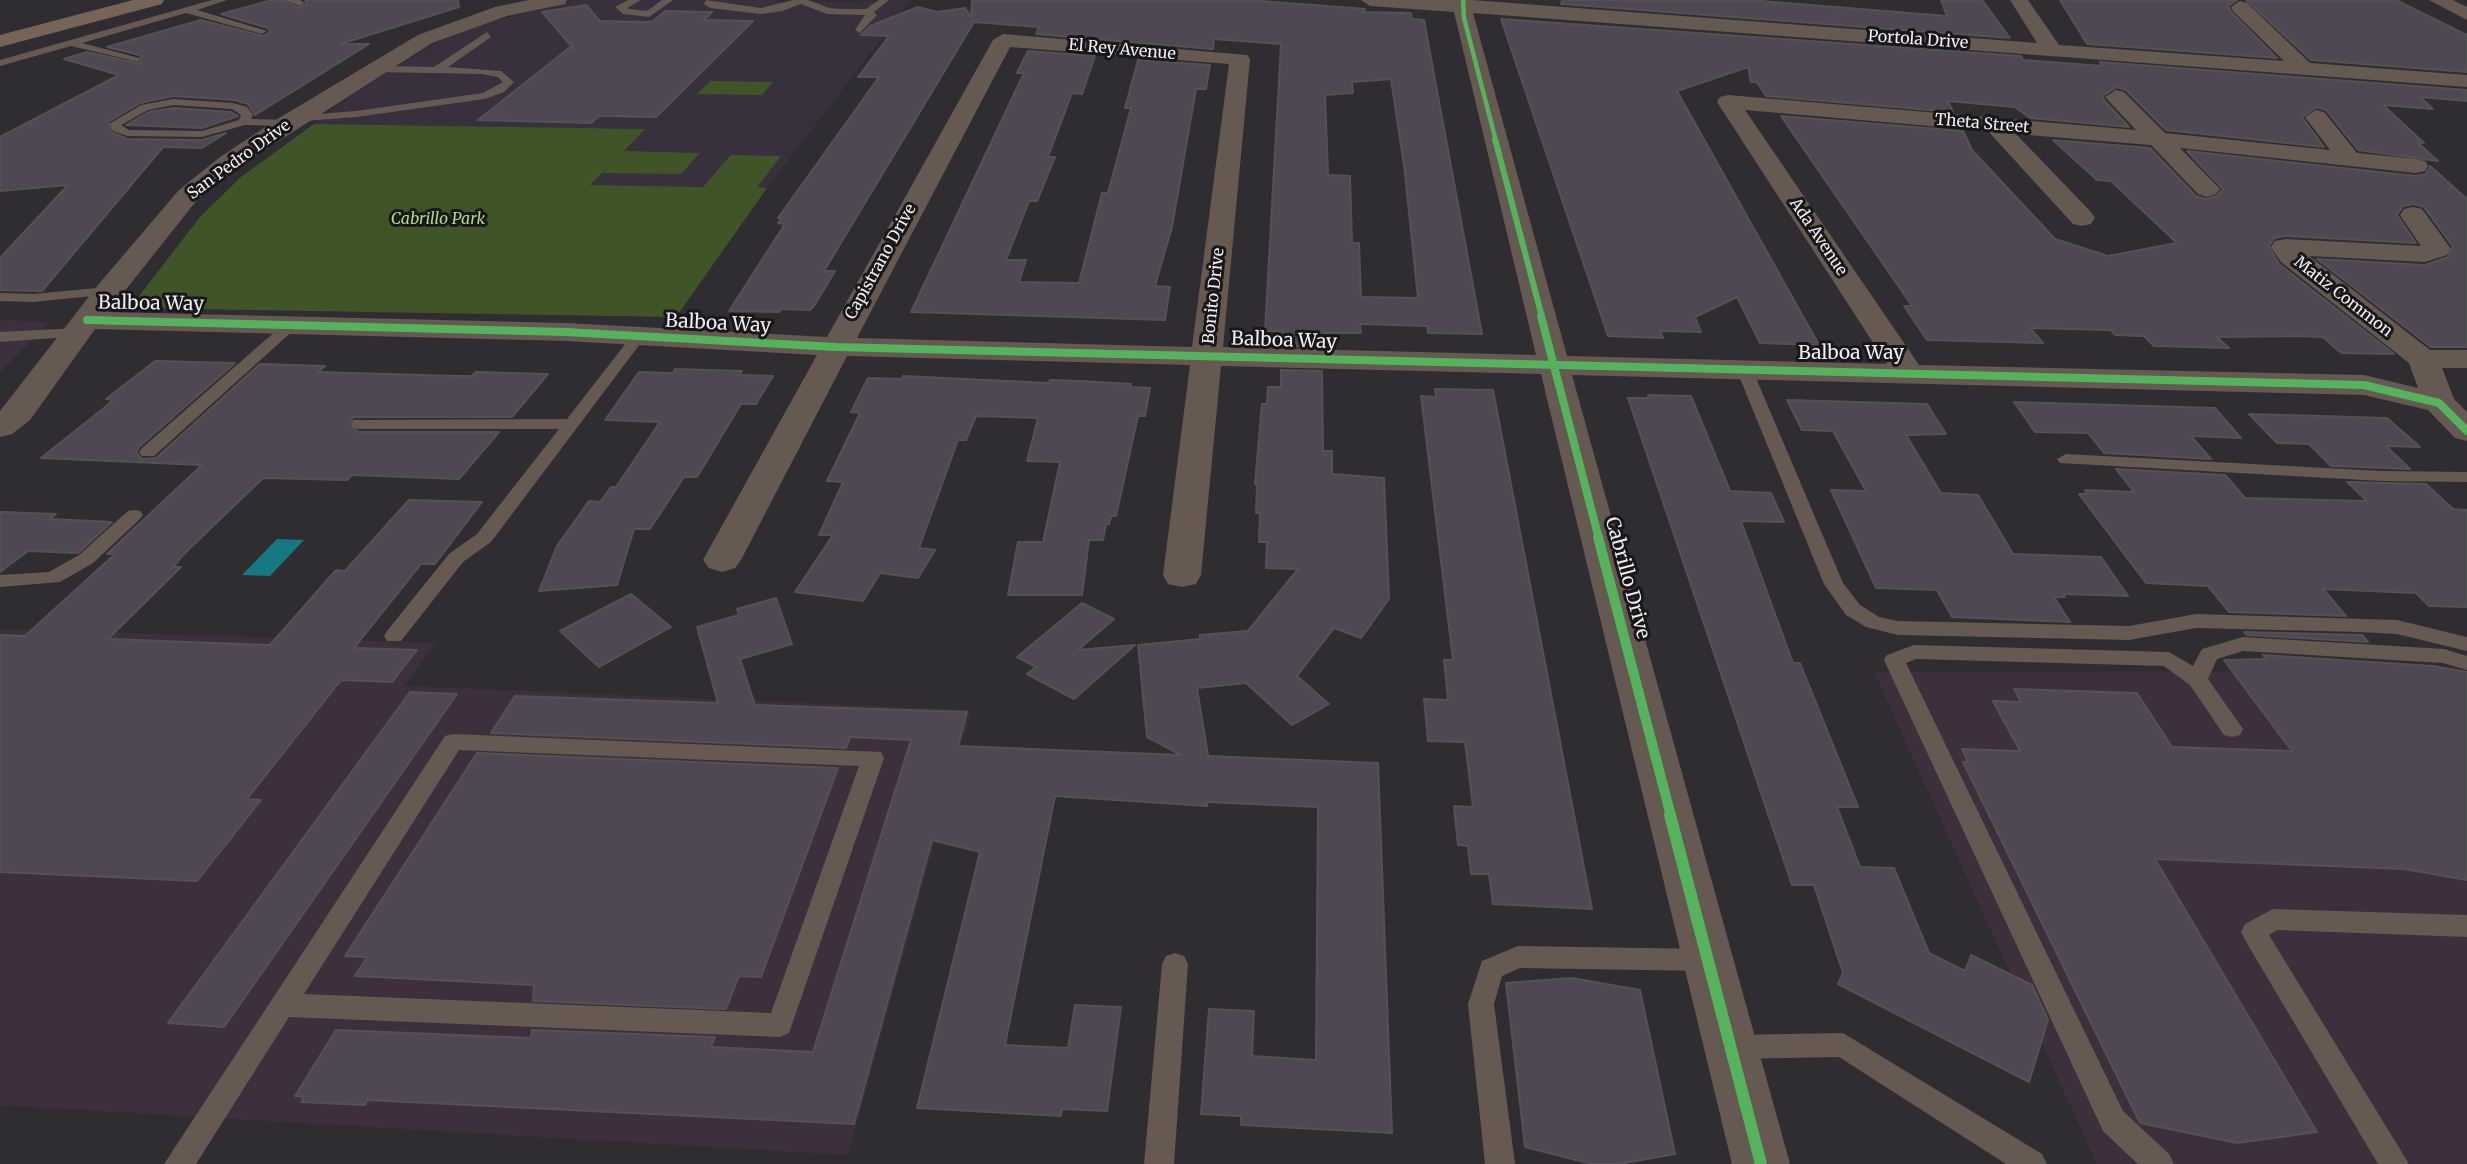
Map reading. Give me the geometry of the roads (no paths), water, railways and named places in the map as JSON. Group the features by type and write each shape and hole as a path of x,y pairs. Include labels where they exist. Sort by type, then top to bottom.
{"highway":[{"path":"0,23 155,0"},
{"path":"0,42 95,7"}],"street":[{"name":"San Pedro Drive","path":"0,427 18,413 108,291 188,195 291,121 425,39 502,11 558,0"},
{"name":"Portola Drive","path":"1370,0 1463,4 2467,81"},
{"path":"2019,0 2052,50"},
{"path":"2438,0 2467,13"},
{"name":"Cabrillo Drive","path":"1463,4 1761,1164"},
{"path":"2240,8 2304,69"},
{"name":"El Rey Avenue","path":"1003,40 1240,59"},
{"name":"Capistrano Drive","path":"722,560 1003,40"},
{"name":"Bonito Drive","path":"1182,575 1240,59"},
{"path":"2116,97 2207,189"},
{"name":"Theta Street","path":"1727,103 2236,146 2416,166"},
{"name":"Ada Avenue","path":"1727,103 1908,372"},
{"path":"2316,117 2350,160"},
{"path":"1995,125 2082,218"},
{"name":"Matiz Common","path":"2413,215 2437,249 2425,254 2285,247 2291,256 2423,359"},
{"name":"Balboa Way","path":"82,327 291,325 566,332 835,348 2364,385 2439,402"},
{"path":"2467,359 2423,359 2439,402 2467,431"}],"lane":[{"path":"0,63 222,0"},
{"path":"289,0 300,3"},
{"path":"636,0 620,7 626,12 649,14 668,0"},
{"path":"711,0 709,4 713,6 761,11 779,9 801,0 827,11 867,12 884,0"},
{"path":"185,10 262,31"},
{"path":"860,30 872,15 867,12"},
{"path":"437,70 487,35"},
{"path":"69,43 135,60"},
{"path":"244,122 247,115 243,109 233,106 173,103 145,107 114,124 117,129 127,132 202,134 244,122 291,121 370,113 485,96 500,90 509,82 501,74 378,69"},
{"path":"0,297 33,298 108,291"},
{"path":"148,452 291,325"},
{"path":"3,339 82,327"},
{"path":"394,636 456,558 484,538 638,337"},
{"path":"1745,371 1835,584 1853,610 1873,622 1898,628 2129,633 2196,621 2360,625 2396,627 2467,644"},
{"path":"359,424 571,424"},
{"path":"2066,459 2382,476 2467,477"},
{"path":"0,580 53,578 86,559 134,515"},
{"path":"2197,680 2209,654 2243,644 2444,656 2467,663"},
{"path":"2159,1164 2113,1121 1894,660 1914,652 2169,659 2197,680 2232,729"},
{"path":"179,1164 453,742 873,758 780,1025 283,1005"},
{"path":"2393,1164 2254,932 2273,919 2467,926"},
{"path":"1500,1164 1481,1004 1491,969 1518,957 1708,960"},
{"path":"1158,1164 1175,964"},
{"path":"1731,1047 1843,1045 2032,1164"}],"water":[{"path":"277,539 304,540 270,576 242,575"}],"park label":[{"name":"Cabrillo Park","path":"438,219"}]}
